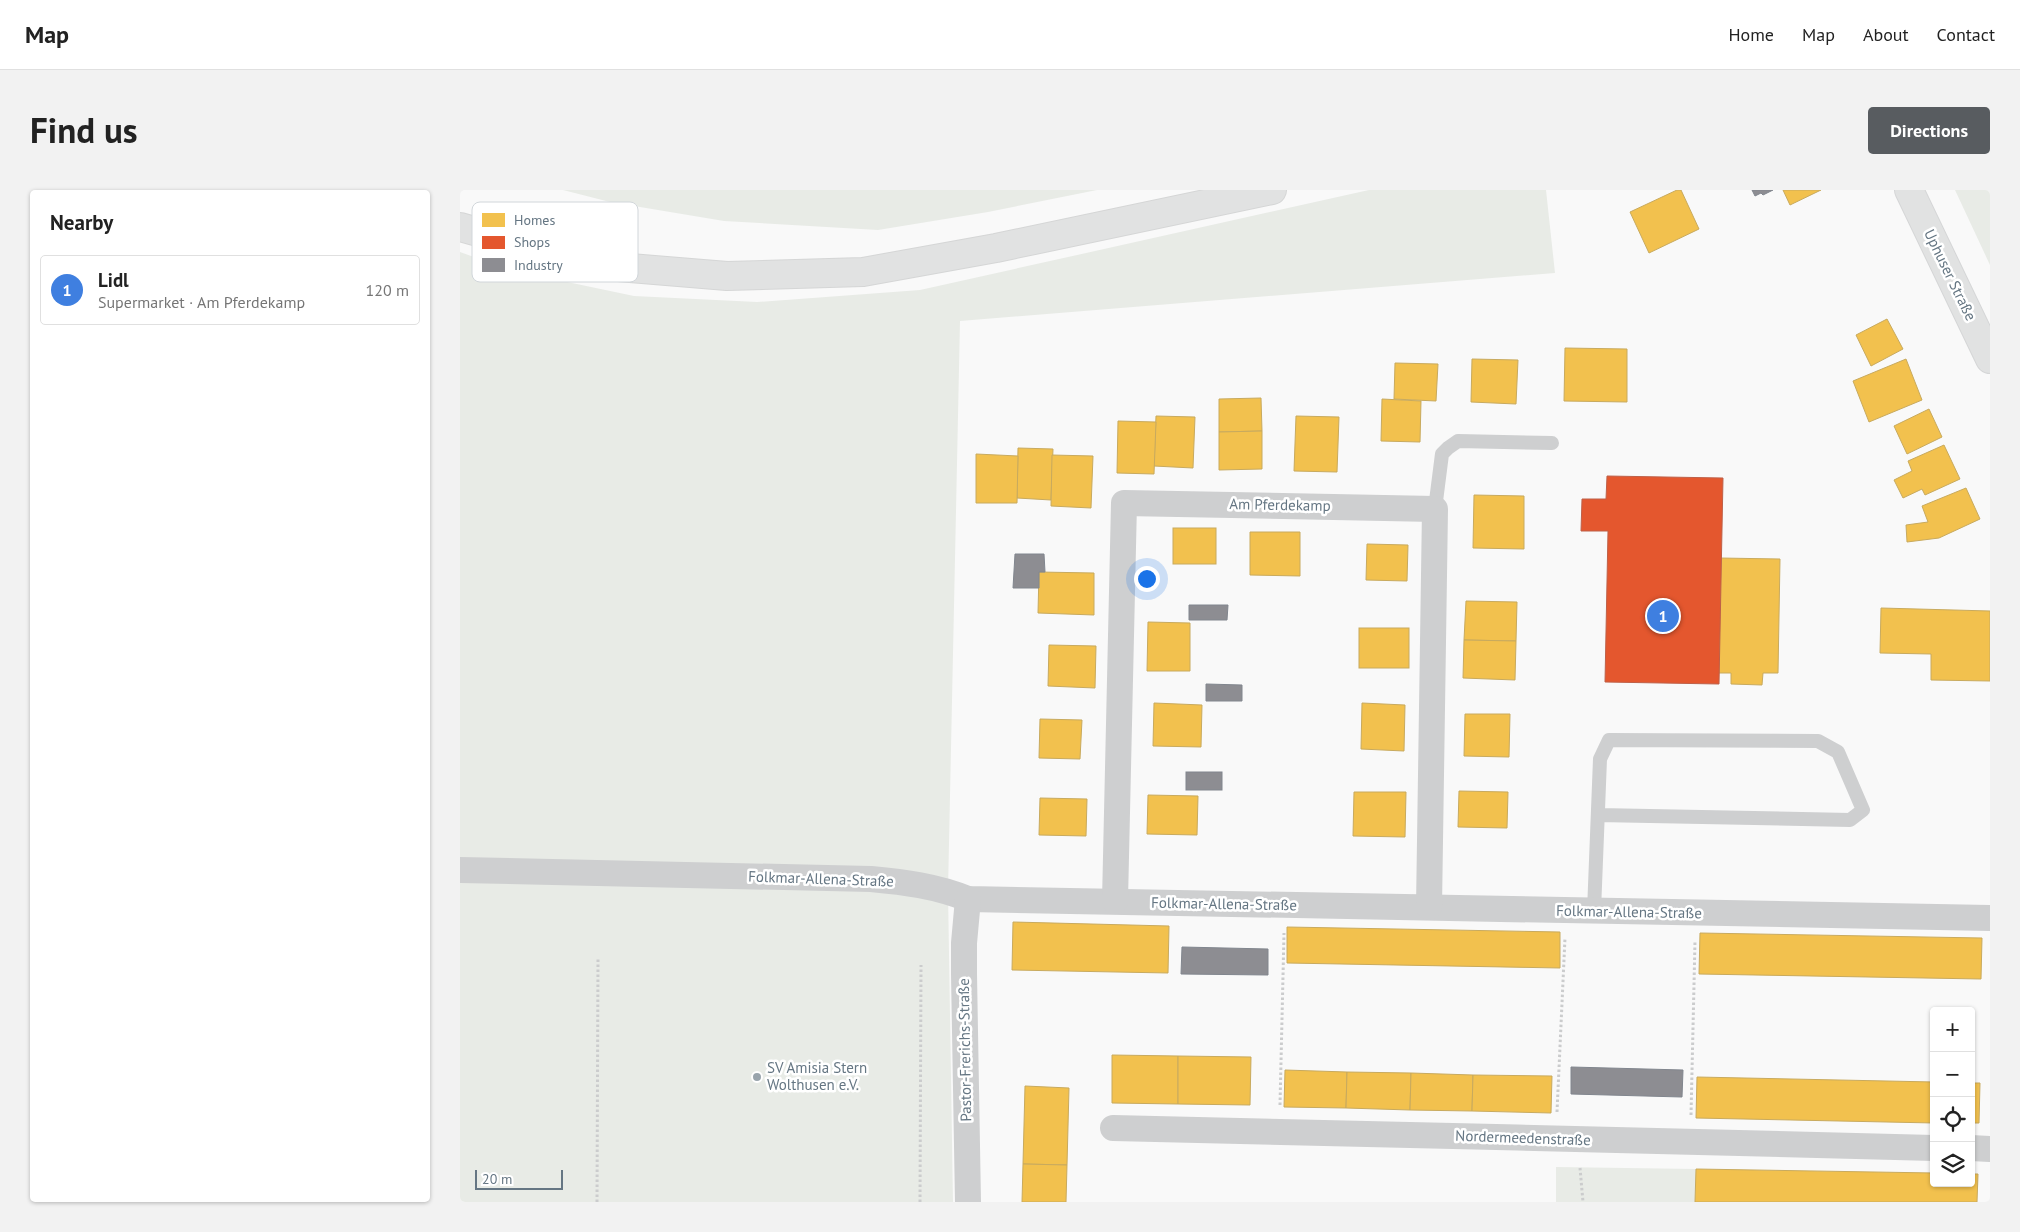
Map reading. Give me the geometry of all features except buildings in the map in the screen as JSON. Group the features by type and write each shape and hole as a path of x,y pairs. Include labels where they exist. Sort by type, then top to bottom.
{"main road":[{"path":"638,269 727,276 863,272 996,248 1272,190"},
{"name":"Uphuser Straße","path":"1909,190 1990,359"}],"street":[{"name":"Am Pferdekamp","path":"1115,901 1124,503 1435,508"},
{"path":"1429,907 1435,508"},
{"name":"Folkmar-Allena-Straße","path":"460,870 871,879 910,883 948,891 968,899 1990,918"},
{"name":"Pastor-Frerichs-Straße","path":"968,899 964,943 968,1202"},
{"name":"Nordermeedenstraße","path":"1113,1128 1406,1133 1568,1140 1930,1148"},
{"path":"1975,1148 1990,1149"}],"lane":[{"path":"1435,508 1442,454 1458,441 1552,443"},
{"path":"1594,911 1600,759 1609,740 1818,741 1838,752 1862,810 1850,820 1598,815"}],"path":[{"path":"1279,1131 1285,905"},
{"path":"1566,910 1568,1140 1580,1167 1583,1202"},
{"path":"1690,1143 1696,913"},
{"path":"597,1202 598,959"},
{"path":"920,1202 921,965"}],"shaded area":[{"path":"563,190 1097,190 988,212 878,230 724,221 638,207 638,202 610,202"},
{"path":"1369,190 1546,190 1555,273 960,321 948,891 953,1202 460,1202 460,252 472,256 472,282 567,282 634,296 757,302 920,290"},
{"path":"1955,190 1990,190 1990,265"},
{"path":"1556,1167 1696,1169 1695,1202 1556,1202"}],"place":[{"name":"Lidl","path":"1663,616"},
{"name":"SV Amisia Stern Wolthusen e.V.","path":"757,1077"}]}
